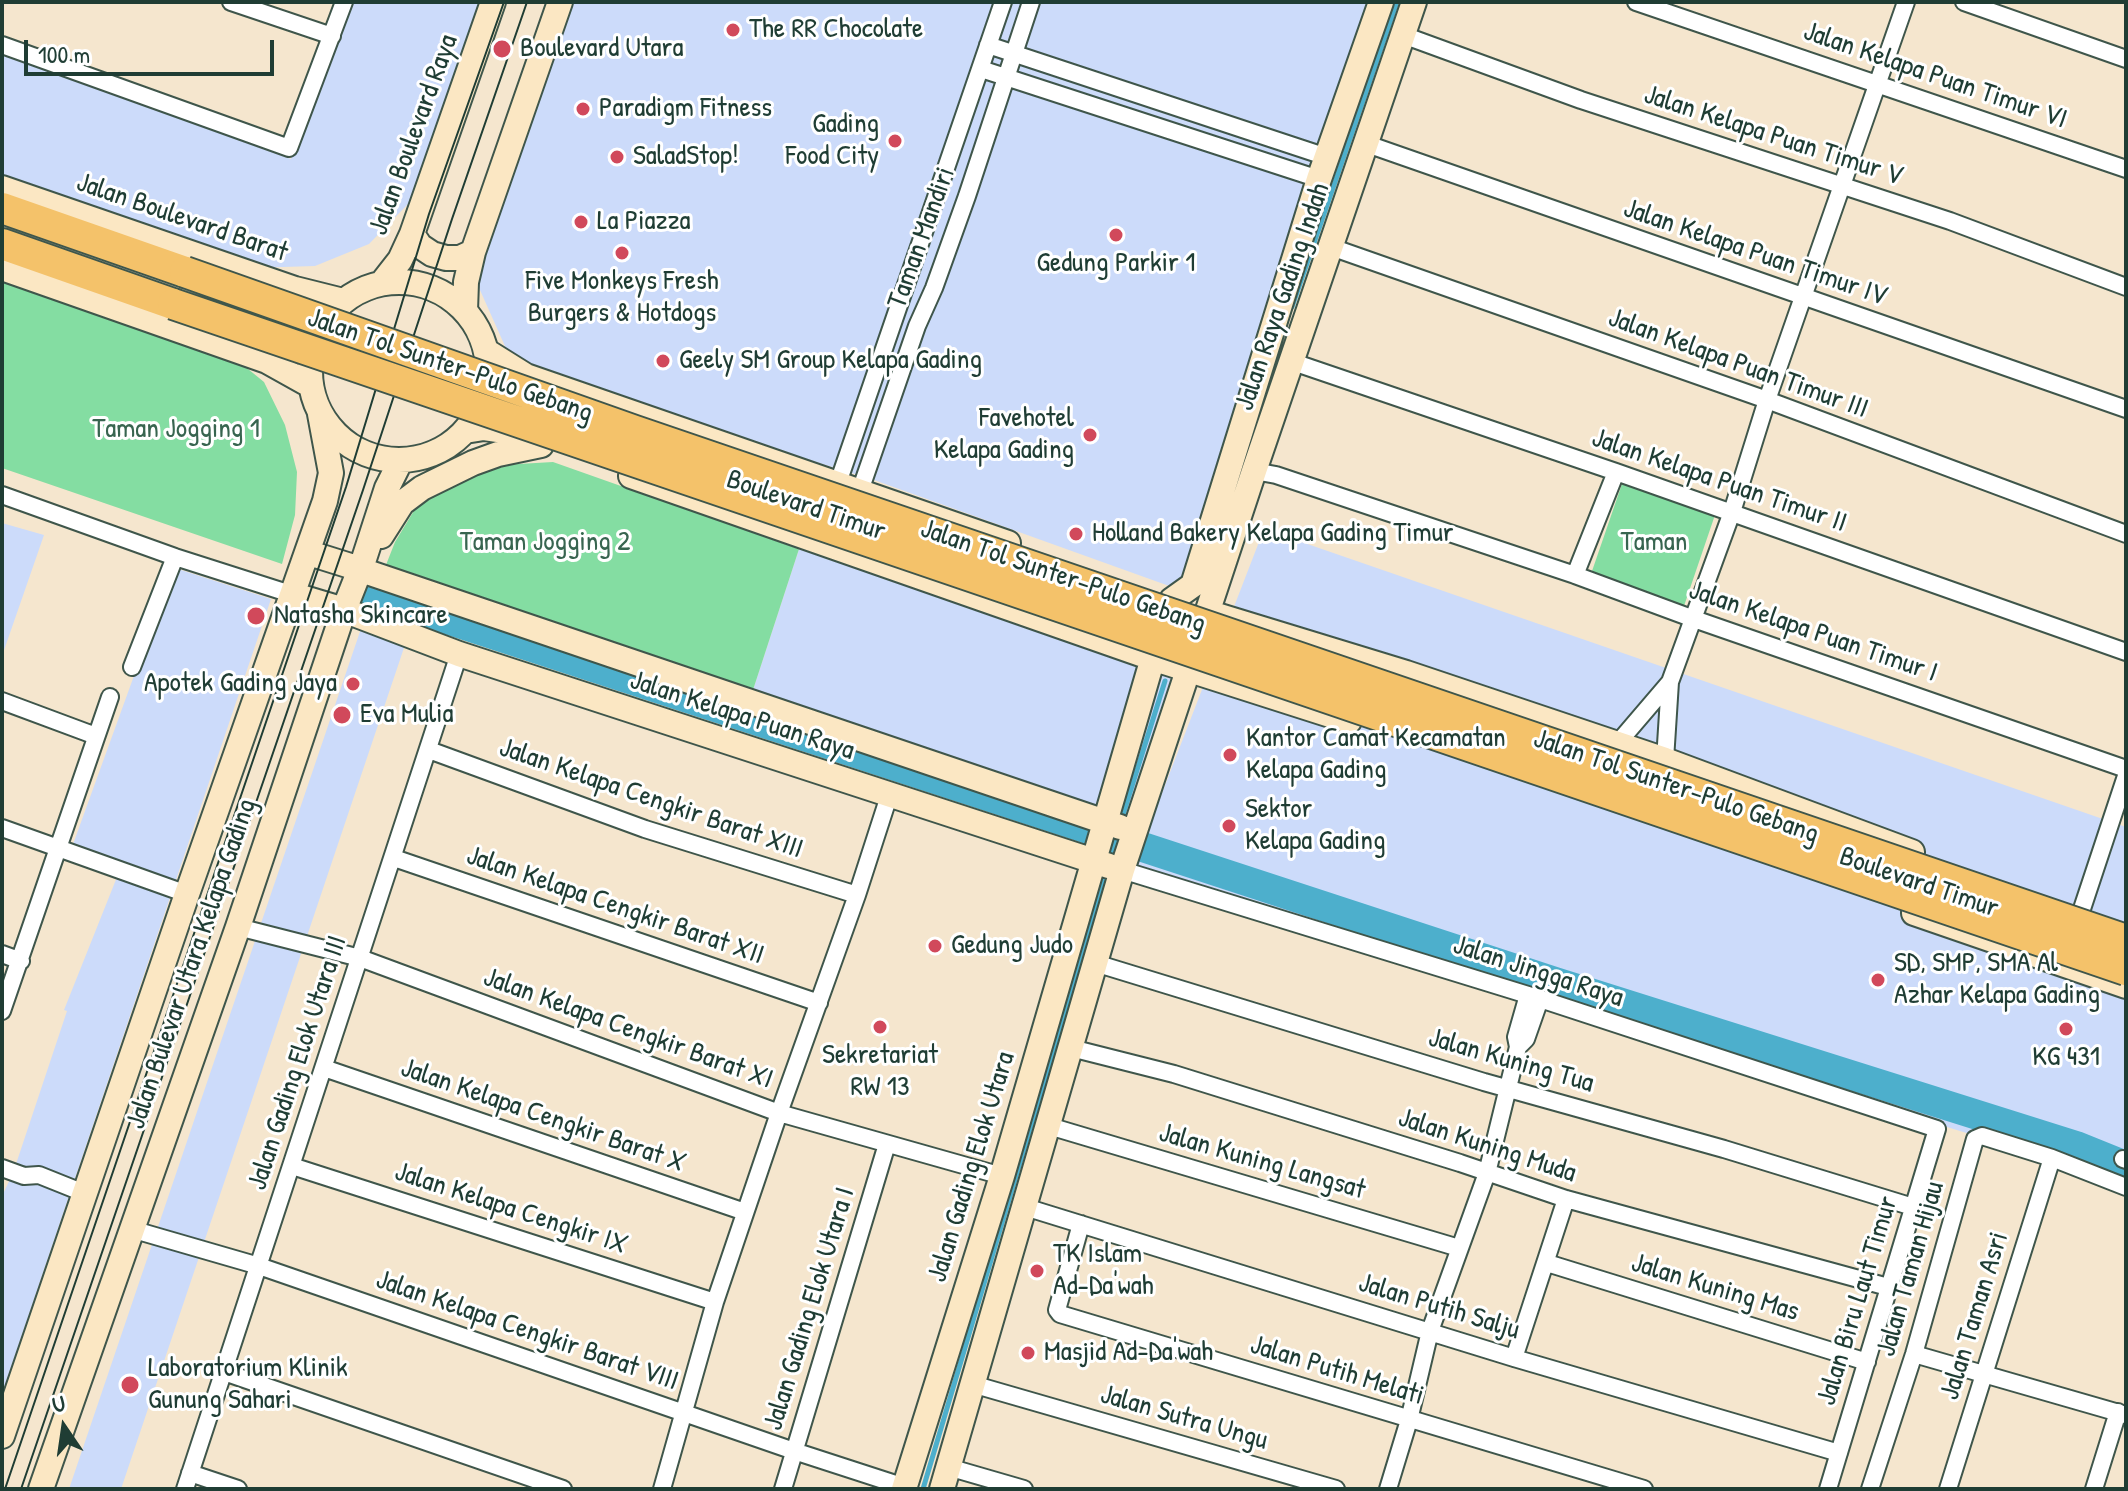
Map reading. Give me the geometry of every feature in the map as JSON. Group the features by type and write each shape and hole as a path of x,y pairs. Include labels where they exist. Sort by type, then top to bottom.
{"highway":[{"name":"Jalan Tol Sunter–Pulo Gebang","path":"2,208 680,446 2126,940"},
{"name":"Jalan Tol Sunter–Pulo Gebang","path":"2,244 2126,970"}],"main road":[{"name":"Jalan Boulevard Raya","path":"382,283 400,260 412,234 493,2"},
{"path":"465,311 466,282 473,252 560,2"},
{"name":"Jalan Raya Gading Indah","path":"1172,600 1193,585 1323,168 1381,2"},
{"name":"Jalan Raya Gading Indah","path":"1188,669 1414,2"},
{"name":"Jalan Boulevard Barat","path":"2,188 295,289 343,301"},
{"path":"412,234 420,246 432,254 460,258 473,252"},
{"path":"2,268 267,361 310,385"},
{"path":"401,282 436,290 465,311 486,351 488,375 479,409 465,431 440,450 401,460 377,457 354,448 335,434 320,414 309,372 315,340 324,322 343,301 366,288 401,282"},
{"path":"267,361 284,338 294,314 295,289"},
{"name":"Boulevard Timur","path":"486,351 526,376 1209,613 1406,673 1665,760 2126,927"},
{"path":"505,431 501,416 504,400 511,387 526,376"},
{"name":"Jalan Bulevar Utara Kelapa Gading","path":"2,1436 325,501 331,473 320,414"},
{"name":"Boulevard Timur","path":"465,431 484,428 505,431 1152,658 1604,806 2126,986"},
{"path":"361,572 394,514 402,503 422,488 498,454 543,445"},
{"path":"361,572 387,488 401,460"},
{"name":"Jalan Kelapa Puan Raya","path":"308,555 1115,846"},
{"name":"Jalan Bulevar Utara Kelapa Gading","path":"41,1489 238,927 343,614 361,572"},
{"name":"Jalan Kelapa Puan Raya","path":"294,594 459,654 889,796 1115,846"},
{"name":"Jalan Gading Elok Utara","path":"1115,846 1152,658 1172,600"},
{"name":"Jalan Gading Elok Utara","path":"904,1488 1002,1176 1115,846 1188,669"},
{"path":"945,1478 1095,963 1115,846"}],"street":[{"path":"231,2 332,36"},
{"path":"2,45 289,148 344,2"},
{"name":"Taman Mandiri","path":"849,487 1003,2"},
{"name":"Taman Mandiri","path":"849,487 934,288 1031,2"},
{"name":"Jalan Kelapa Puan Timur VI","path":"1636,2 2126,169"},
{"path":"1665,760 1670,682 1732,512 1767,400 1906,2"},
{"path":"1964,2 2126,59"},
{"name":"Jalan Kelapa Puan Timur V","path":"1403,35 1581,100 1950,221 2126,287"},
{"path":"988,45 1130,92 1323,168"},
{"path":"981,69 1122,115 1323,168"},
{"path":"1122,115 1130,92"},
{"name":"Jalan Kelapa Puan Timur IV","path":"1367,144 2126,409"},
{"name":"Jalan Kelapa Puan Timur III","path":"1331,247 1767,400 2126,534"},
{"name":"Jalan Kelapa Puan Timur II","path":"1293,362 1732,512 2126,652"},
{"name":"Jalan Kelapa Puan Timur I","path":"1254,471 1276,475 1575,575 2126,769"},
{"path":"1575,575 1616,472"},
{"path":"2,495 175,557 294,594"},
{"path":"132,667 175,557"},
{"name":"Jalan Gading Elok Utara III","path":"188,1481 459,654"},
{"path":"1617,744 1670,682"},
{"path":"2,1011 110,697"},
{"path":"2,701 96,736"},
{"name":"Jalan Kelapa Cengkir Barat XIII","path":"429,750 645,829 857,895"},
{"path":"2064,966 2126,776"},
{"path":"662,1489 715,1302 889,796"},
{"path":"2,828 187,894"},
{"name":"Jalan Jingga Raya","path":"1115,846 1534,997 1937,1129"},
{"name":"Jalan Kelapa Cengkir Barat XII","path":"394,858 819,1003"},
{"name":"Jalan Kelapa Cengkir Barat XI","path":"238,927 360,958 779,1113 1002,1176"},
{"path":"2,954 21,961"},
{"name":"Jalan Kuning Tua","path":"1095,963 1913,1207"},
{"path":"1388,1489 1409,1420 1430,1331 1487,1173 1518,1047 1526,1039 1534,997"},
{"name":"Jalan Kuning Muda","path":"1071,1048 1174,1074 1566,1199 1888,1287"},
{"name":"Jalan Kelapa Cengkir Barat X","path":"324,1068 745,1212"},
{"name":"Jalan Kuning Langsat","path":"1049,1126 1459,1248"},
{"name":"Jalan Biru Laut Timur","path":"1828,1489 1937,1129"},
{"name":"Jalan Taman Hijau","path":"1870,1489 1914,1354 1975,1139 1982,1136 2052,1158"},
{"name":"Jalan Gading Elok Utara I","path":"783,1489 887,1144"},
{"path":"2052,1158 2126,1187"},
{"name":"Jalan Taman Asri","path":"1948,1489 2052,1158"},
{"name":"Jalan Kelapa Cengkir IX","path":"292,1166 715,1302"},
{"path":"2,1168 24,1176 34,1186 83,1198"},
{"path":"1514,1358 1566,1199"},
{"name":"Jalan Putih Salju","path":"1025,1207 1514,1358 1839,1453"},
{"name":"Jalan Putih Melati","path":"1081,1224 1057,1310 1060,1314 1644,1489"},
{"name":"Jalan Kelapa Cengkir Barat VIII","path":"131,1229 259,1266 904,1488"},
{"name":"Jalan Kuning Mas","path":"1547,1263 1867,1362"},
{"path":"1914,1354 2122,1413 2094,1489"},
{"path":"224,1372 563,1489"},
{"name":"Jalan Sutra Ungu","path":"972,1384 1336,1489"},
{"path":"945,1478 1024,1489"},
{"path":"188,1481 238,1489"}],"shaded area":[{"path":"345,2 488,2 434,158 410,202 369,244 315,266 251,268 2,175 2,54 291,159"},
{"path":"573,2 1371,2 1189,576 1172,587 874,480 654,412 512,362 476,281"},
{"path":"2,523 44,535 2,656 3,555"},
{"path":"1264,529 2126,827 2126,1182 1130,876"},
{"path":"799,549 1168,676 1173,681 1131,817 1117,820 751,696"},
{"path":"178,569 271,599 2,1394 2,1196 13,1173 67,1011 64,1010 121,867 72,847 135,673"},
{"path":"368,608 412,624 121,1489 69,1489"}],"green space":[{"name":"Taman Jogging 1","path":"2,280 221,347 264,382 285,425 297,472 295,515 282,564 2,468"},
{"name":"Taman Jogging 2","path":"553,462 799,549 751,696 384,570 395,542 415,509 461,477 501,465"},
{"name":"Taman","path":"1623,481 1716,512 1684,606 1591,574"}],"waterway":[{"path":"1292,307 1397,2"},
{"path":"370,594 1555,982 2076,1146 2126,1166"},
{"path":"1121,821 1165,681"},
{"path":"1110,859 1117,834"},
{"path":"923,1489 1106,873"}],"tram line":[{"path":"5,1489 346,487 429,214 504,2"},
{"path":"21,1489 527,2"}],"place":[{"name":"The RR Chocolate","path":"733,30"},
{"name":"Boulevard Utara","path":"502,49"},
{"name":"Paradigm Fitness","path":"583,109"},
{"name":"Gading Food City","path":"895,141"},
{"name":"SaladStop!","path":"617,157"},
{"name":"La Piazza","path":"581,222"},
{"name":"Gedung Parkir 1","path":"1116,235"},
{"name":"Five Monkeys Fresh Burgers & Hotdogs","path":"622,253"},
{"name":"Geely SM Group Kelapa Gading","path":"663,361"},
{"name":"Favehotel Kelapa Gading","path":"1090,435"},
{"name":"Holland Bakery Kelapa Gading Timur","path":"1076,534"},
{"name":"Natasha Skincare","path":"256,616"},
{"name":"Apotek Gading Jaya","path":"353,684"},
{"name":"Eva Mulia","path":"342,715"},
{"name":"Kantor Camat Kecamatan Kelapa Gading","path":"1230,755"},
{"name":"Sektor Kelapa Gading","path":"1229,826"},
{"name":"Gedung Judo","path":"935,946"},
{"name":"SD, SMP, SMA Al Azhar Kelapa Gading","path":"1878,980"},
{"name":"Sekretariat RW 13","path":"880,1027"},
{"name":"KG 431","path":"2066,1029"},
{"name":"TK Islam Ad-Da'wah","path":"1037,1271"},
{"name":"Masjid Ad-Da'wah","path":"1028,1353"},
{"name":"Laboratorium Klinik Gunung Sahari","path":"130,1385"}]}
